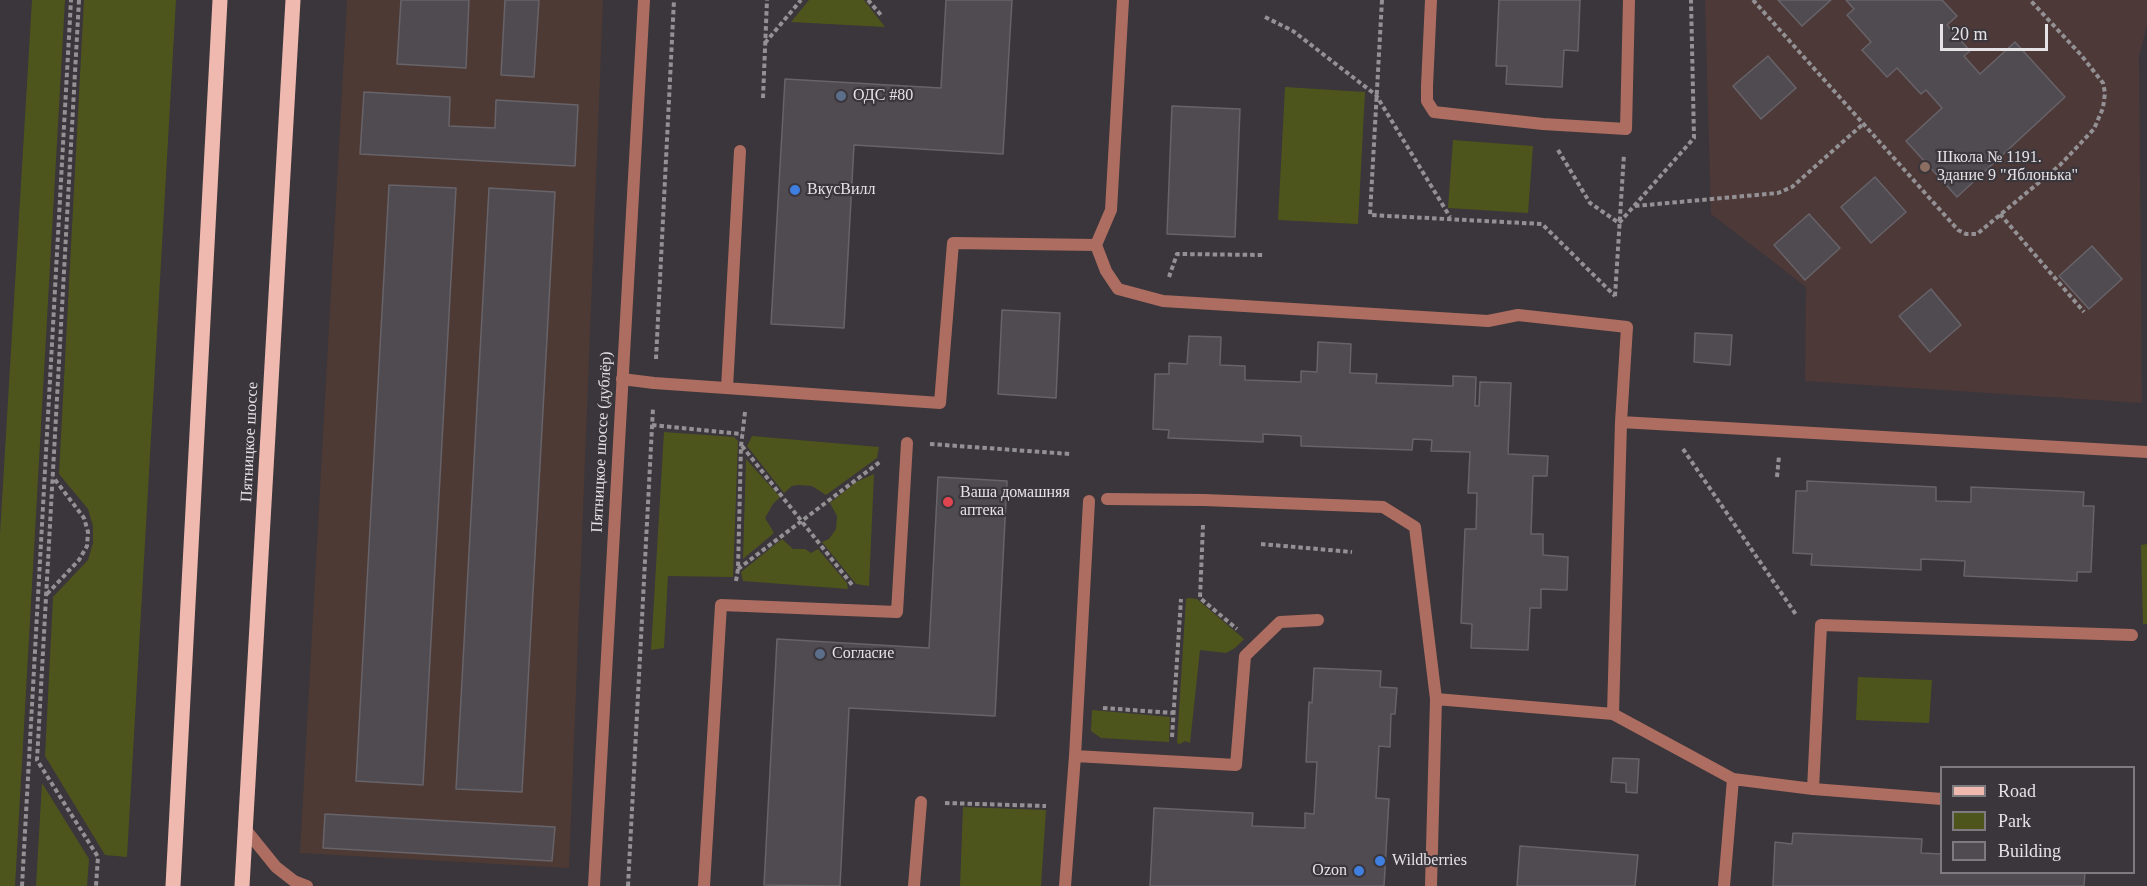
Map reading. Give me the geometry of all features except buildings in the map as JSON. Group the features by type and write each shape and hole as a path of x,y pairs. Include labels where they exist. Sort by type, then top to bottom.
{"main road":[{"path":"173,886 220,0"},
{"name":"Пятницкое шоссе","path":"242,886 293,0"}],"street":[{"name":"Пятницкое шоссе (дублёр)","path":"594,886 644,0"},
{"path":"1123,0 1111,210 1096,245 1106,271 1118,289 1163,301 1488,321 1518,315 1627,327 1621,422 1613,714"},
{"path":"1431,0 1427,101 1434,112 1543,124 1626,129 1629,0"},
{"path":"727,388 741,151"},
{"path":"622,379 940,403 953,243 1096,245"},
{"path":"1621,422 2147,452"},
{"path":"704,886 721,605 897,612 907,442"},
{"path":"1107,499 1204,500 1383,507 1415,527 1436,699 1431,886"},
{"path":"1065,886 1075,756 1089,501"},
{"path":"1075,756 1236,765 1245,656 1280,622 1318,620"},
{"path":"1813,789 1821,624 2132,635"},
{"path":"1436,699 1613,714 1733,779 1813,789 1940,799"},
{"path":"1724,886 1733,779"},
{"path":"914,886 921,802"},
{"path":"246,830 276,867 307,886"}],"path":[{"path":"22,886 71,0"},
{"path":"79,0 37,760 98,856 96,886"},
{"path":"627,886 674,0"},
{"path":"763,98 767,0"},
{"path":"765,43 801,0"},
{"path":"868,0 881,15"},
{"path":"1382,0 1370,215 1542,224 1615,296"},
{"path":"1753,0 1958,230 1966,234 1977,234 2060,165 2094,129 2103,108 2105,93 2103,83 2081,55 2030,0"},
{"path":"1265,17 1293,31 1376,95 1450,218"},
{"path":"1634,206 1778,193 1800,181 1863,124"},
{"path":"1613,326 1626,129"},
{"path":"2000,214 2084,312"},
{"path":"1163,301 1177,254 1265,255"},
{"path":"735,586 738,569 741,446 745,406"},
{"path":"1666,424 1820,649"},
{"path":"652,425 742,434"},
{"path":"738,569 907,442 1070,454"},
{"path":"741,446 854,587"},
{"path":"46,594 79,560 87,546 88,532 79,510 53,476"},
{"path":"1204,500 1200,598 1239,630"},
{"path":"1261,544 1352,552"},
{"path":"1170,762 1181,599"},
{"path":"1102,708 1174,713"},
{"path":"921,802 1053,806"}],"shaded area":[{"path":"347,0 603,0 569,868 300,853"},
{"name":"Школа № 1191. Здание 9 \"Яблонька\"","path":"1705,0 2147,0 2147,25 2139,56 2142,403 1805,381 1806,287 1711,214"}],"green space":[{"path":"32,0 65,0 15,886 0,886 0,534"},
{"path":"84,0 176,0 127,857 105,855 45,756 53,597 88,560 93,543 93,526 88,509 59,474"},
{"path":"809,0 864,0 885,27 791,22"},
{"path":"1285,87 1365,92 1358,224 1278,220"},
{"path":"1453,140 1533,146 1528,213 1448,208"},
{"path":"664,432 734,437 738,441 733,577 668,576 664,648 651,650"},
{"path":"752,436 879,447 877,458 826,495 812,486 798,485 792,486 784,493 747,446"},
{"path":"746,459 780,497 765,518 774,533 743,559"},
{"path":"874,474 869,586 856,584 822,542 829,539 836,529 837,516 830,503 856,482"},
{"path":"782,539 793,549 805,549 811,553 818,549 847,583 848,589 743,581 741,572"},
{"path":"2147,544 2147,624 2143,624 2141,545"},
{"path":"1186,599 1197,599 1244,639 1226,653 1200,650 1190,743 1185,741 1180,744 1177,743"},
{"path":"1858,677 1932,680 1929,723 1856,720"},
{"path":"1092,710 1170,717 1169,742 1101,738 1091,731"},
{"path":"42,783 89,859 87,886 36,886"},
{"path":"963,807 1046,810 1041,886 960,886"}],"place":[{"name":"ОДС #80","path":"841,96"},
{"name":"Школа № 1191. Здание 9 \"Яблонька\"","path":"1925,167"},
{"name":"ВкусВилл","path":"795,190"},
{"name":"Ваша домашняя аптека","path":"948,502"},
{"name":"Согласие","path":"820,654"},
{"name":"Wildberries","path":"1380,861"},
{"name":"Ozon","path":"1359,871"}]}
